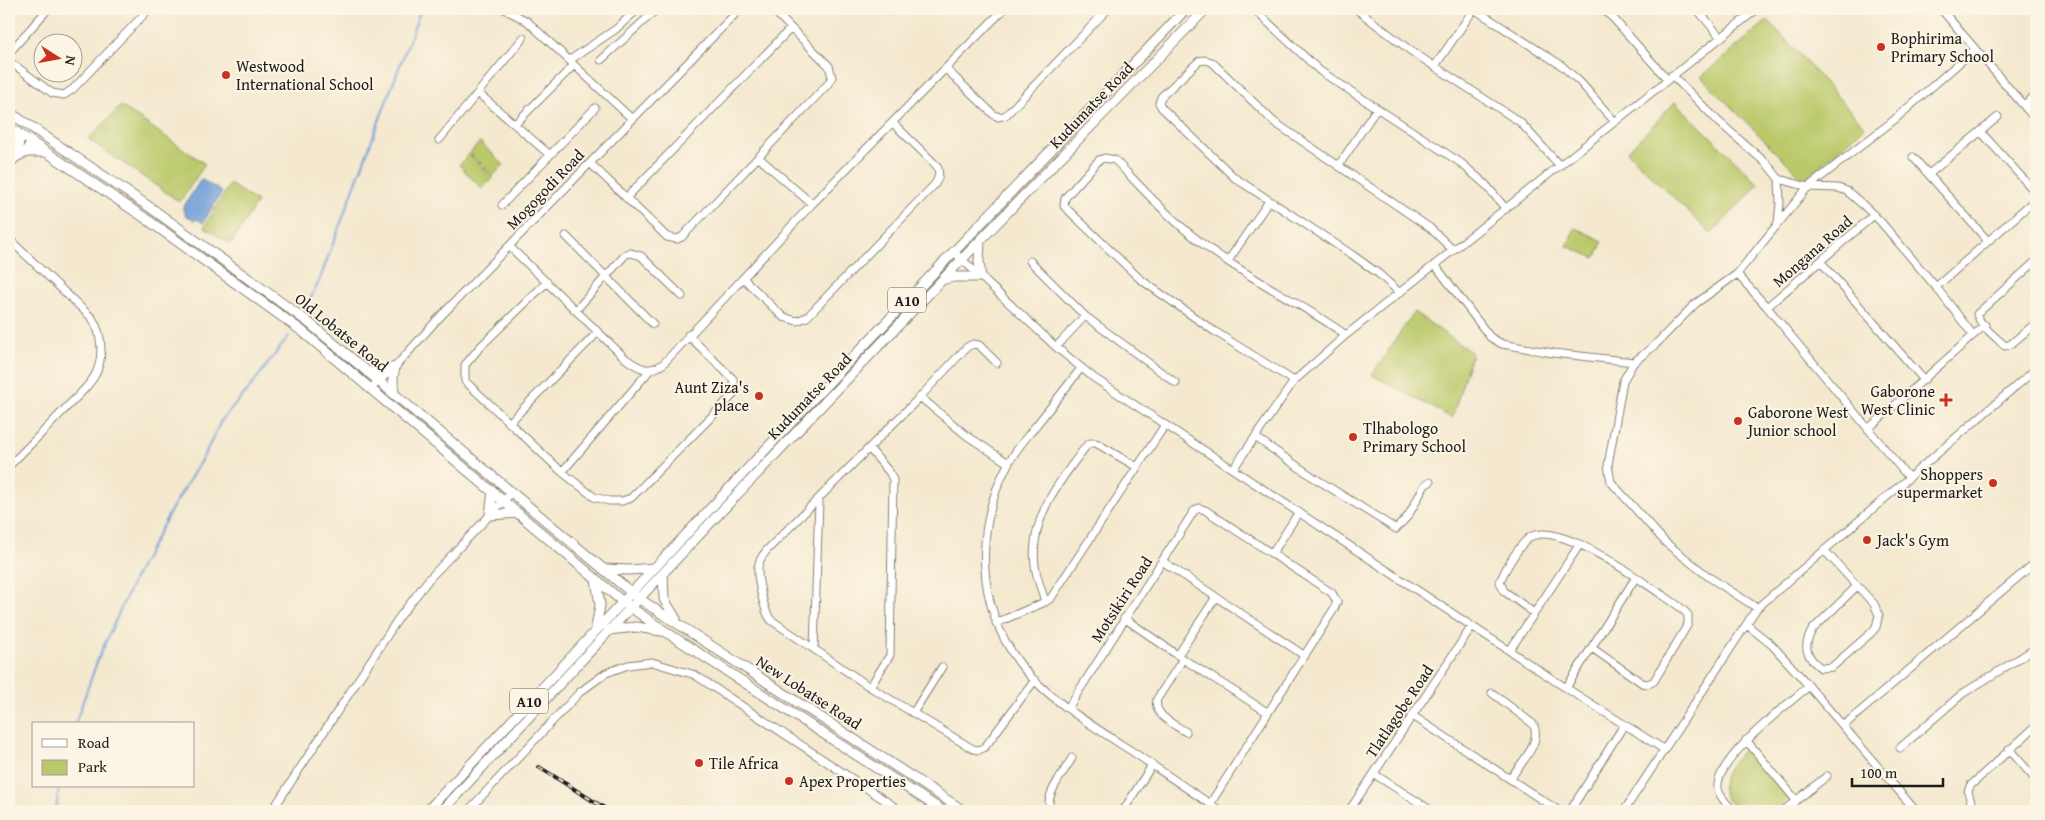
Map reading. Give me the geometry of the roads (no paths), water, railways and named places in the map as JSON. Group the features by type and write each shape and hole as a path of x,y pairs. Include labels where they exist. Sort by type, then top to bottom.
{"main road":[{"name":"Kudumatse Road","path":"634,595 663,573 820,405 1206,9"},
{"name":"Kudumatse Road","path":"442,811 608,630 653,568 1184,10"},
{"name":"Old Lobatse Road","path":"9,112 52,143 151,208 308,322 634,595"},
{"path":"32,128 32,143 52,143"},
{"path":"13,130 19,141 18,156 28,152 45,152"},
{"name":"Old Lobatse Road","path":"13,130 144,218 246,289 302,331 504,500 596,580 627,604 666,632 943,811"},
{"path":"944,279 981,277 979,262 980,241"},
{"path":"367,372 380,372 395,367 393,377 394,395"},
{"path":"493,491 490,515 518,513"},
{"path":"603,569 630,570 653,568"},
{"path":"663,573 662,593 666,606 680,625"},
{"path":"596,580 600,604 596,629"},
{"name":"New Lobatse Road","path":"634,595 964,811"},
{"name":"Kudumatse Road","path":"427,811 596,629 627,604"},
{"path":"608,630 637,627 666,632"}],"street":[{"path":"9,61 52,93 64,95 73,89 150,9"},
{"path":"504,9 527,21 632,119"},
{"path":"626,9 630,16"},
{"path":"515,124 572,62 639,9"},
{"path":"602,60 657,9"},
{"name":"Mogogodi Road","path":"371,388 395,367 436,320 740,9"},
{"path":"590,163 667,237 678,240 828,84 832,77 829,66 772,9"},
{"path":"884,9 891,11 898,9"},
{"path":"562,472 650,370 663,364 812,204 1004,9"},
{"path":"946,70 994,115 999,117 1006,115 1108,9"},
{"path":"1257,9 1258,14 1320,71 1461,163 1486,185 1506,210"},
{"path":"1356,9 1411,51 1520,122 1560,166"},
{"path":"1435,66 1474,9 1561,66 1580,82 1615,122"},
{"path":"1602,9 1670,77 1766,164 1779,179 1808,187 1838,188 1847,191 1874,215 1936,287 1973,335"},
{"path":"1697,9 1721,38"},
{"path":"1233,468 1294,381 1346,335 1757,9"},
{"path":"1942,9 2036,120"},
{"path":"9,53 46,10"},
{"path":"626,198 791,28"},
{"path":"439,140 523,38"},
{"path":"1757,608 1675,552 1611,482 1608,465 1623,381 1634,362 1696,304 1737,274 1808,187 1894,120 1975,49"},
{"path":"1400,293 1379,274 1351,254 1235,178 1162,108 1160,103 1161,97 1199,62 1205,60 1212,62 1274,122 1430,228 1453,250"},
{"path":"478,92 550,156"},
{"path":"2024,105 2036,95"},
{"path":"502,205 595,108"},
{"path":"1339,165 1377,108"},
{"path":"1929,174 1998,117"},
{"path":"742,278 783,317 798,321 806,317 922,198 939,178 939,172 936,166 893,123"},
{"path":"1981,132 2036,193"},
{"path":"9,165 32,143"},
{"path":"758,157 812,204"},
{"path":"1913,157 1988,240"},
{"path":"1294,381 1214,331 1140,279 1064,206 1065,198 1099,160 1110,158 1115,160 1189,233 1228,261 1346,335"},
{"path":"1778,223 1780,203 1779,179"},
{"path":"1936,287 2036,200"},
{"path":"1228,261 1269,201"},
{"name":"Mongana Road","path":"1768,307 1874,215"},
{"path":"566,236 653,324"},
{"path":"9,240 92,318 96,325 101,348 100,362 94,377 83,391 9,466"},
{"path":"509,246 626,359 642,369 650,370"},
{"path":"953,251 1056,347 1082,368 1566,688 1665,750"},
{"path":"576,310 626,254 636,253 641,256 682,296"},
{"path":"1030,261 1085,316 1176,383"},
{"path":"2036,261 1978,311 1978,317 2005,346 2009,346 2036,323"},
{"path":"1821,262 1924,380"},
{"path":"1435,265 1490,337 1502,344 1634,362"},
{"path":"1737,274 1768,307 1909,478"},
{"path":"547,282 464,365 466,381 562,472 600,500 622,501 631,498 733,395 734,379 688,335"},
{"path":"1056,347 1085,316"},
{"path":"1868,429 1985,325"},
{"path":"509,423 598,332"},
{"path":"997,363 979,345 973,344 966,347 920,397 767,550 760,558 758,568 767,616 771,620 870,687 973,749 982,749 1035,680"},
{"path":"1082,368 1008,463 997,487 987,519 984,551 987,595 996,623 1020,665 1035,680 1068,708 1221,811"},
{"path":"1624,811 1757,608 2036,369"},
{"path":"920,397 966,435 1008,463"},
{"path":"996,623 1045,602 1056,592 1165,424"},
{"path":"1255,437 1313,477 1396,529 1408,516 1426,485 1430,482"},
{"path":"1045,602 1035,567 1034,552 1041,518 1054,488 1087,445 1091,443 1096,443 1136,467"},
{"path":"869,448 890,473 893,480 890,655 870,687"},
{"path":"272,811 398,619 429,579 511,493"},
{"path":"814,649 818,500"},
{"name":"Motsikiri Road","path":"1068,708 1194,511 1199,508 1205,510 1272,554"},
{"path":"1210,804 1267,712 1305,656 1337,602 1332,593 1272,554 1300,512"},
{"path":"1534,613 1504,591 1500,582 1503,574 1524,542 1532,536 1540,534 1580,544 1636,577 1687,612 1689,617 1688,624 1654,681 1648,684 1642,683 1592,648"},
{"path":"1510,650 1580,544"},
{"path":"1824,550 1857,586 1877,609 1879,615 1876,627 1832,668 1822,668 1806,652 1809,635 1812,629 1857,586"},
{"path":"1162,561 1305,656"},
{"path":"1843,726 2036,562"},
{"path":"1566,688 1636,577"},
{"path":"1186,732 1159,714 1156,707 1157,699 1216,597"},
{"path":"1124,618 1267,712"},
{"path":"1746,625 1772,645 1916,811"},
{"name":"Tlatlagobe Road","path":"1349,811 1472,626"},
{"path":"1900,748 1966,691 2036,648"},
{"path":"468,811 580,692 606,673 628,665 652,662 695,675 901,811"},
{"path":"913,713 942,667"},
{"path":"1734,811 1722,798 1718,790 1718,784 1729,762 1746,740 1809,686"},
{"path":"1492,693 1534,724 1536,730 1535,742 1510,779"},
{"path":"1413,716 1560,811"},
{"path":"1570,811 1624,725"},
{"path":"1979,811 1972,802 1968,792 1970,786 2036,726"},
{"path":"1746,740 1796,800"},
{"path":"2009,749 2036,780"},
{"path":"1051,811 1048,806 1049,797 1072,758"},
{"path":"1123,811 1152,765"},
{"path":"1374,774 1432,811"},
{"path":"1783,811 1827,776"}],"water":[{"path":"201,179 222,192 203,223 197,219 195,221 184,214 186,212 182,209"}],"waterway":[{"path":"304,311 318,284 421,9"},
{"path":"76,722 98,659 136,575 170,512 206,452 221,421 247,391 289,336"},
{"path":"56,811 59,788"}],"railway":[{"path":"539,767 609,811"}],"place":[{"name":"Bophirima Primary School","path":"1881,47"},
{"name":"Westwood International School","path":"226,75"},
{"name":"Aunt Ziza's place","path":"759,396"},
{"name":"Gaborone West Clinic","path":"1946,400"},
{"name":"Gaborone West Junior school","path":"1738,421"},
{"name":"Tlhabologo Primary School","path":"1353,437"},
{"name":"Shoppers supermarket","path":"1993,483"},
{"name":"Jack's Gym","path":"1867,540"},
{"name":"Tile Africa","path":"699,763"},
{"name":"Apex Properties","path":"789,781"}]}
